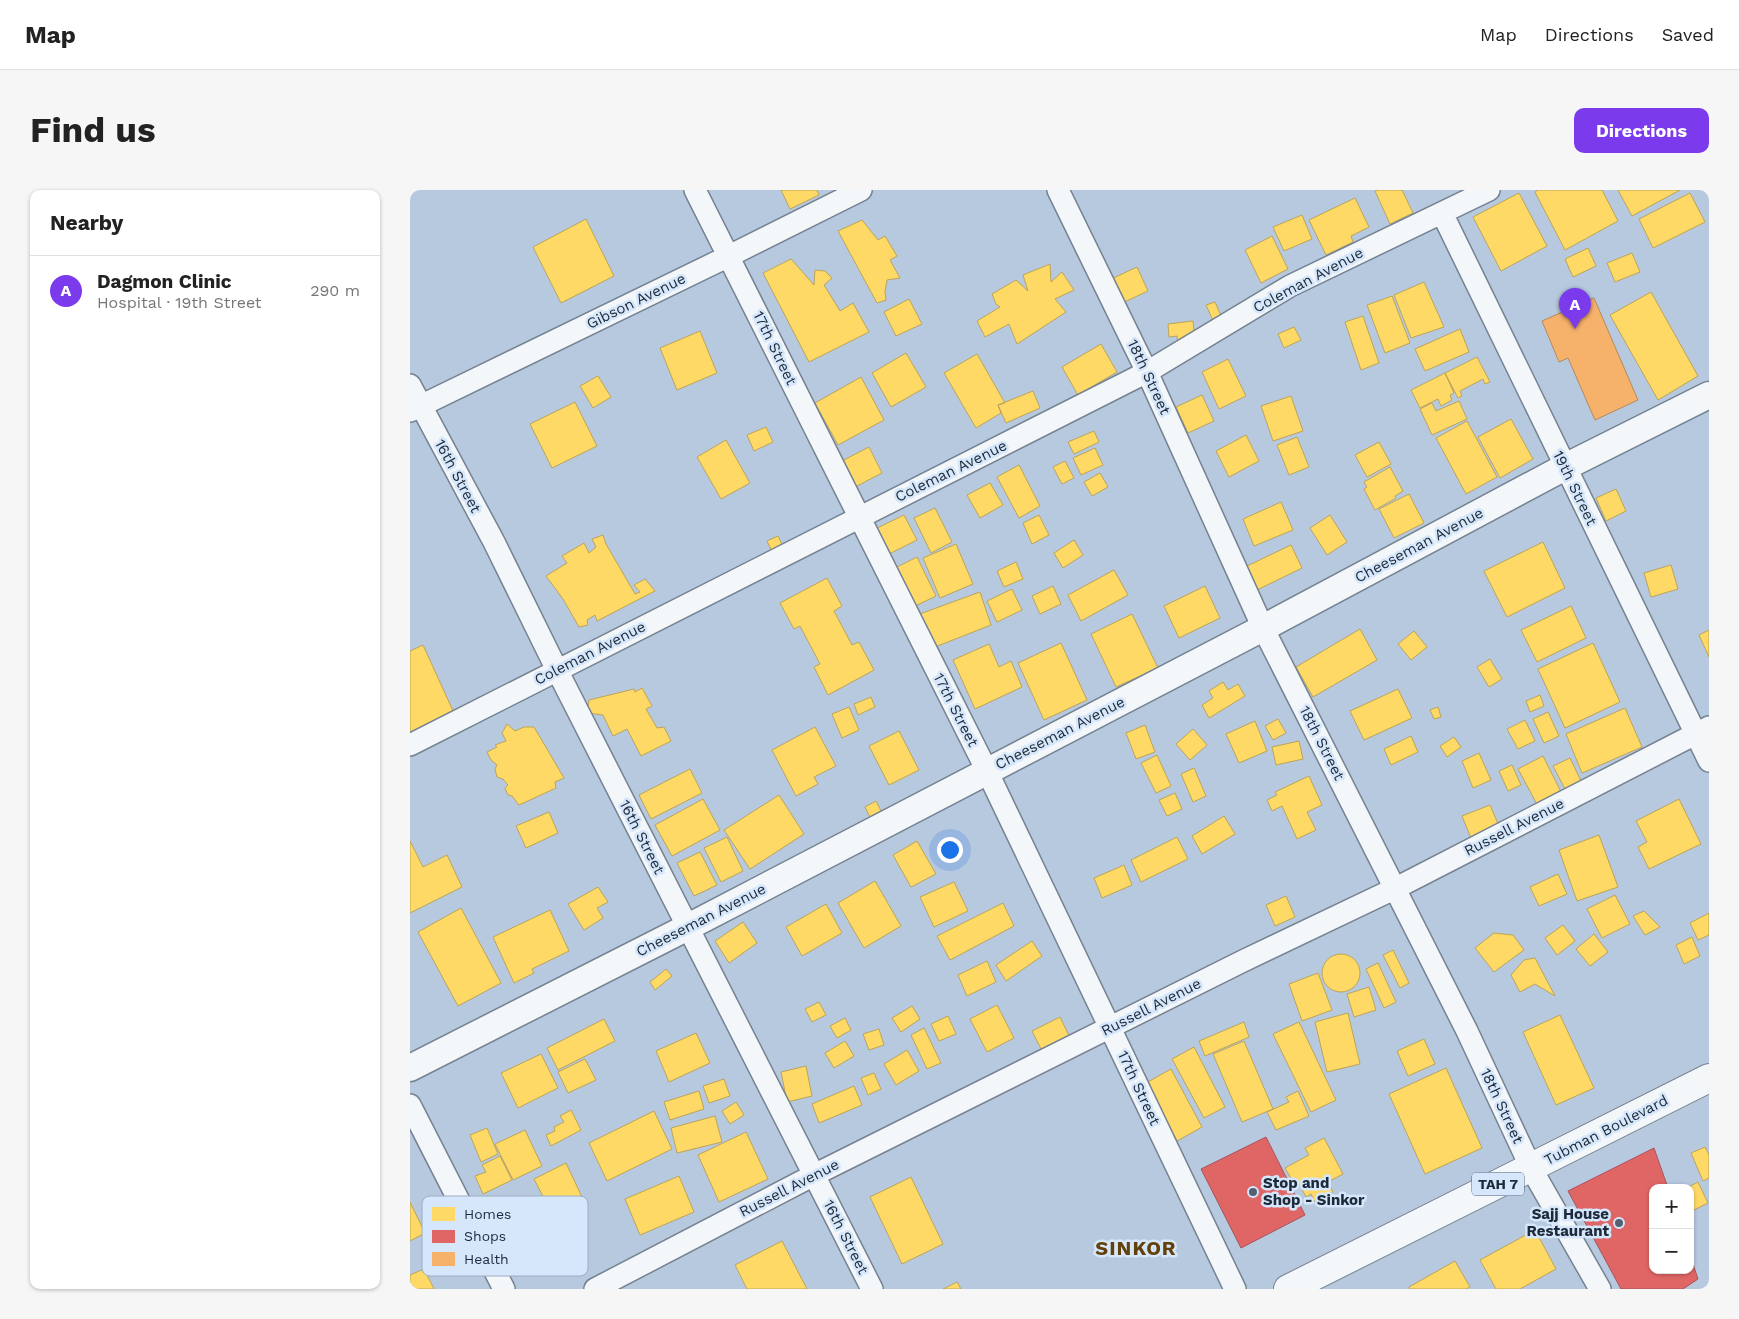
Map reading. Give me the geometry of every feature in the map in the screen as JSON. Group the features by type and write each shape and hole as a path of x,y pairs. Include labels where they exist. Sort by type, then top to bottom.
{"highway":[{"name":"Tubman Boulevard","path":"1288,1289 1709,1078"}],"street":[{"name":"17th Street","path":"695,190 987,771 1235,1289"},
{"name":"Gibson Avenue","path":"415,408 861,190"},
{"name":"18th Street","path":"1058,190 1147,372 1263,628 1467,1031 1531,1168 1600,1289"},
{"name":"Coleman Avenue","path":"410,745 1147,372 1290,286 1488,190"},
{"name":"19th Street","path":"1442,213 1565,467 1702,730 1709,762"},
{"name":"16th Street","path":"410,385 415,408 494,542 556,670 872,1289"},
{"name":"Cheeseman Avenue","path":"410,1068 688,927 1263,628 1565,467 1709,394"},
{"name":"Russell Avenue","path":"595,1289 814,1175 1243,961 1396,888 1702,730"},
{"path":"410,1105 456,1196"},
{"path":"497,1276 504,1289"}],"building: Homes":[{"path":"781,190 817,190 819,195 790,209"},
{"path":"1402,190 1413,213 1390,224 1375,191"},
{"path":"1538,190 1602,190 1618,221 1565,250 1535,192"},
{"path":"1618,190 1680,190 1632,216"},
{"path":"1519,193 1547,246 1501,271 1473,217"},
{"path":"1690,193 1705,222 1653,248 1639,219"},
{"path":"1355,198 1369,227 1351,236 1353,242 1326,255 1309,220"},
{"path":"1302,215 1312,239 1284,251 1273,227"},
{"path":"586,219 614,276 561,303 533,247"},
{"path":"862,220 878,240 885,236 897,256 890,260 900,278 887,280 886,300 877,303 838,231"},
{"path":"1272,236 1288,269 1261,283 1245,250"},
{"path":"1588,248 1596,266 1573,277 1565,259"},
{"path":"1632,253 1640,272 1615,282 1607,263"},
{"path":"791,259 814,285 815,270 825,271 832,278 824,285 840,311 853,303 869,332 809,362 763,273"},
{"path":"1050,264 1051,282 1062,272 1074,290 1055,299 1066,312 1017,344 1009,324 985,337 977,321 1000,307 996,304 992,294 1016,280 1028,291 1023,275"},
{"path":"1137,267 1148,291 1118,305 1107,281"},
{"path":"1424,282 1444,327 1411,338 1394,295"},
{"path":"1651,292 1698,376 1658,400 1610,315"},
{"path":"1392,296 1410,343 1385,353 1367,305"},
{"path":"909,299 922,324 896,336 884,312"},
{"path":"1215,302 1224,323 1216,327 1206,305"},
{"path":"1363,316 1379,363 1361,370 1345,322"},
{"path":"1193,321 1195,342 1178,344 1177,336 1169,337 1168,324"},
{"path":"1294,327 1301,340 1284,348 1278,334"},
{"path":"1460,329 1469,352 1425,371 1415,349"},
{"path":"700,331 717,373 677,390 660,348"},
{"path":"1101,344 1117,372 1078,395 1062,367"},
{"path":"906,353 926,387 891,407 872,373"},
{"path":"977,354 1005,403 998,405 1001,413 976,428 944,373"},
{"path":"1477,357 1490,382 1485,384 1483,379 1460,391 1462,396 1458,398 1445,373"},
{"path":"1228,359 1246,396 1219,409 1202,372"},
{"path":"1445,373 1454,393 1450,395 1452,400 1441,406 1438,399 1420,408 1411,390"},
{"path":"598,376 611,397 593,408 580,386"},
{"path":"861,377 884,420 838,445 815,403"},
{"path":"1033,391 1040,408 1006,423 998,405"},
{"path":"1202,395 1214,421 1188,433 1176,407"},
{"path":"1291,396 1303,431 1273,441 1261,406"},
{"path":"1459,401 1467,419 1432,435 1420,409 1432,403 1436,411"},
{"path":"575,402 597,446 552,468 530,424"},
{"path":"1511,419 1533,459 1500,478 1478,437"},
{"path":"1467,421 1497,477 1466,494 1436,438"},
{"path":"766,427 773,442 754,451 747,435"},
{"path":"1094,431 1099,442 1074,454 1068,442"},
{"path":"1246,435 1259,461 1229,477 1216,451"},
{"path":"1297,437 1309,467 1289,475 1277,445"},
{"path":"726,440 750,483 721,499 697,457"},
{"path":"1379,442 1391,464 1367,477 1355,455"},
{"path":"869,447 882,473 855,487 842,461"},
{"path":"1095,448 1103,465 1081,475 1073,458"},
{"path":"1065,461 1074,478 1062,484 1053,467"},
{"path":"1019,465 1040,506 1019,518 997,477"},
{"path":"1390,467 1403,491 1395,496 1396,498 1375,510 1364,489 1367,487 1364,482"},
{"path":"1100,473 1108,487 1092,496 1084,482"},
{"path":"990,483 1003,505 980,518 967,495"},
{"path":"1616,489 1626,511 1606,521 1596,498"},
{"path":"1409,494 1424,523 1394,538 1379,509"},
{"path":"1281,502 1293,530 1254,546 1243,519"},
{"path":"935,508 952,542 931,553 914,518"},
{"path":"904,515 917,540 885,556 873,530"},
{"path":"1039,515 1049,535 1032,544 1023,523"},
{"path":"1330,515 1347,542 1327,555 1310,528"},
{"path":"603,535 606,544 635,594 640,592 634,585 645,579 655,591 597,621 595,615 587,620 588,625 579,627 563,599 546,576 567,563 562,556 584,543 589,553 596,547 592,539"},
{"path":"778,536 785,551 774,556 767,541"},
{"path":"1074,540 1083,555 1063,568 1054,553"},
{"path":"1543,542 1565,588 1507,617 1484,571"},
{"path":"956,544 973,584 940,598 923,558"},
{"path":"1291,545 1302,568 1257,590 1245,567"},
{"path":"917,557 936,596 909,609 891,570"},
{"path":"1016,562 1023,579 1004,587 997,571"},
{"path":"1671,565 1678,589 1651,597 1644,573"},
{"path":"1114,570 1128,595 1081,621 1068,595"},
{"path":"827,578 842,606 834,611 852,645 859,642 874,670 828,695 814,667 820,664 800,626 794,629 780,603"},
{"path":"1053,586 1061,604 1040,614 1032,596"},
{"path":"1205,586 1220,618 1179,638 1164,606"},
{"path":"1012,589 1022,610 997,622 987,601"},
{"path":"980,592 991,625 930,649 917,615"},
{"path":"1571,606 1586,638 1537,662 1521,630"},
{"path":"1132,614 1158,668 1116,687 1091,634"},
{"path":"1360,629 1377,660 1313,697 1296,667"},
{"path":"1709,630 1709,657 1699,635"},
{"path":"1414,631 1427,647 1411,660 1398,644"},
{"path":"1061,643 1087,700 1044,720 1018,663"},
{"path":"1593,643 1620,702 1565,728 1538,669"},
{"path":"989,644 999,667 1011,661 1022,687 975,709 953,660"},
{"path":"423,645 454,713 410,733 410,651"},
{"path":"1490,659 1502,679 1489,687 1477,667"},
{"path":"1223,682 1228,690 1238,684 1245,696 1209,718 1202,705 1213,698 1209,691"},
{"path":"642,688 652,706 646,709 657,728 664,727 671,741 641,756 627,729 613,736 603,715 587,713 589,700 634,689 635,692"},
{"path":"1398,689 1412,718 1364,740 1350,711"},
{"path":"1540,695 1544,706 1530,712 1526,701"},
{"path":"871,697 875,707 858,715 854,704"},
{"path":"849,707 859,730 842,738 832,714"},
{"path":"1438,707 1441,717 1434,719 1430,710"},
{"path":"1625,708 1642,747 1582,773 1566,734"},
{"path":"1548,712 1559,736 1544,743 1533,719"},
{"path":"1278,719 1286,733 1273,740 1265,726"},
{"path":"1525,720 1535,741 1518,749 1507,729"},
{"path":"1255,721 1267,751 1239,763 1226,734"},
{"path":"507,724 515,731 524,727 534,727 564,778 555,782 556,788 519,805 512,796 508,795 505,788 508,785 503,779 497,777 495,769 497,765 491,760 487,752 497,747 495,745 506,741 502,733"},
{"path":"1145,725 1155,752 1136,759 1126,733"},
{"path":"815,727 836,766 814,777 818,784 796,796 772,750"},
{"path":"1193,729 1207,745 1190,760 1176,744"},
{"path":"899,731 919,770 889,785 869,746"},
{"path":"1411,736 1418,752 1391,765 1384,749"},
{"path":"1454,737 1461,747 1447,757 1440,746"},
{"path":"1299,741 1303,759 1276,765 1272,747"},
{"path":"1479,753 1491,780 1473,788 1462,761"},
{"path":"1157,755 1171,786 1156,793 1141,763"},
{"path":"1543,756 1562,794 1538,806 1518,769"},
{"path":"1570,758 1581,781 1565,789 1553,766"},
{"path":"1512,765 1521,785 1508,791 1499,771"},
{"path":"1194,768 1206,796 1193,802 1181,774"},
{"path":"690,769 702,793 651,819 639,795"},
{"path":"1309,776 1322,805 1307,812 1316,830 1297,839 1282,806 1272,811 1267,800 1277,795 1275,792"},
{"path":"1175,793 1182,809 1167,816 1159,800"},
{"path":"779,795 804,834 750,869 724,830"},
{"path":"703,799 720,830 672,856 655,825"},
{"path":"1679,799 1701,844 1649,869 1638,847 1647,842 1636,821"},
{"path":"876,801 881,811 870,817 865,807"},
{"path":"1490,805 1499,826 1471,838 1462,816"},
{"path":"549,812 558,833 526,848 516,826"},
{"path":"1224,816 1235,834 1202,854 1192,836"},
{"path":"1599,835 1618,887 1577,901 1559,850"},
{"path":"727,837 743,871 721,882 704,848"},
{"path":"1177,837 1188,859 1141,882 1131,860"},
{"path":"410,841 423,867 447,855 462,887 410,913"},
{"path":"917,841 936,874 911,887 893,855"},
{"path":"700,852 717,885 694,896 677,863"},
{"path":"1124,865 1132,885 1102,898 1094,878"},
{"path":"1558,874 1567,894 1539,906 1530,887"},
{"path":"875,881 901,926 864,948 838,903"},
{"path":"954,882 968,911 934,927 920,897"},
{"path":"598,887 608,902 597,908 603,918 584,930 568,904"},
{"path":"1615,895 1630,924 1602,938 1587,909"},
{"path":"1286,896 1295,917 1275,926 1266,905"},
{"path":"1003,903 1014,926 950,960 937,936"},
{"path":"826,904 842,933 802,956 786,927"},
{"path":"461,908 501,983 458,1006 418,932"},
{"path":"550,910 569,951 532,969 534,973 514,983 493,937"},
{"path":"1644,911 1660,927 1645,935 1633,916"},
{"path":"1709,913 1709,935 1698,940 1690,923"},
{"path":"743,922 757,943 729,963 715,941"},
{"path":"1563,925 1575,941 1557,955 1545,938"},
{"path":"1494,933 1513,935 1524,950 1494,972 1475,948"},
{"path":"1594,934 1608,952 1590,966 1576,949"},
{"path":"1692,937 1700,956 1684,964 1676,945"},
{"path":"1032,941 1042,956 1006,981 996,965"},
{"path":"1393,950 1409,983 1400,988 1383,955"},
{"path":"1341,954 1355,959 1360,973 1355,987 1341,992 1327,987 1322,973 1327,959"},
{"path":"1535,958 1555,996 1535,984 1520,992 1511,975 1524,960"},
{"path":"987,961 996,982 967,996 958,975"},
{"path":"1378,963 1396,1002 1384,1008 1366,969"},
{"path":"666,969 672,976 655,990 650,982"},
{"path":"1318,973 1332,1010 1302,1021 1289,984"},
{"path":"1369,987 1376,1010 1354,1017 1347,994"},
{"path":"819,1002 826,1015 812,1022 805,1009"},
{"path":"997,1005 1014,1038 987,1052 970,1019"},
{"path":"912,1006 920,1019 901,1032 892,1018"},
{"path":"1348,1013 1360,1064 1327,1072 1315,1022"},
{"path":"1560,1015 1594,1088 1556,1105 1523,1032"},
{"path":"948,1016 956,1034 939,1041 931,1024"},
{"path":"1060,1017 1071,1040 1043,1053 1032,1031"},
{"path":"845,1018 851,1030 837,1038 830,1026"},
{"path":"604,1019 615,1041 558,1070 547,1048"},
{"path":"1244,1022 1249,1037 1205,1056 1199,1041"},
{"path":"1299,1022 1336,1100 1311,1112 1273,1034"},
{"path":"924,1028 941,1063 927,1069 911,1035"},
{"path":"879,1029 884,1045 869,1050 863,1034"},
{"path":"696,1033 710,1063 669,1082 656,1051"},
{"path":"1424,1039 1435,1064 1408,1076 1397,1051"},
{"path":"845,1041 854,1056 834,1068 825,1053"},
{"path":"1244,1041 1273,1109 1242,1122 1213,1054"},
{"path":"1194,1047 1225,1107 1204,1118 1172,1059"},
{"path":"907,1050 919,1071 896,1085 884,1064"},
{"path":"541,1054 558,1088 518,1108 501,1073"},
{"path":"585,1059 596,1080 568,1093 558,1072"},
{"path":"806,1066 812,1096 787,1102 781,1072"},
{"path":"1446,1068 1482,1148 1425,1174 1389,1094"},
{"path":"1171,1069 1202,1127 1177,1141 1146,1083"},
{"path":"874,1073 881,1089 868,1095 861,1078"},
{"path":"724,1079 730,1096 709,1103 703,1086"},
{"path":"854,1086 862,1105 819,1123 812,1104"},
{"path":"699,1091 704,1109 670,1120 664,1102"},
{"path":"1298,1091 1309,1116 1276,1130 1267,1112 1289,1102 1286,1097"},
{"path":"736,1102 744,1115 730,1124 722,1111"},
{"path":"571,1110 581,1130 551,1146 546,1135 555,1131 554,1127 564,1122 560,1116"},
{"path":"654,1111 672,1149 607,1181 589,1143"},
{"path":"715,1116 722,1142 677,1153 671,1128"},
{"path":"487,1128 498,1154 481,1162 470,1135"},
{"path":"525,1130 542,1166 513,1180 495,1144"},
{"path":"746,1132 768,1179 719,1202 698,1155"},
{"path":"1324,1138 1343,1174 1328,1182 1333,1192 1315,1202 1311,1194 1306,1197 1296,1178 1292,1180 1285,1168 1309,1155 1305,1148"},
{"path":"1705,1147 1709,1155 1709,1178 1703,1181 1691,1153"},
{"path":"500,1156 512,1180 483,1194 475,1176 486,1172 482,1165"},
{"path":"566,1163 582,1196 543,1196 534,1179"},
{"path":"679,1176 694,1212 640,1235 625,1199"},
{"path":"911,1177 943,1244 902,1264 870,1197"},
{"path":"1698,1182 1708,1203 1694,1210 1694,1184"},
{"path":"410,1202 422,1227 422,1235 410,1241"},
{"path":"1535,1230 1556,1269 1520,1289 1496,1289 1480,1260"},
{"path":"782,1241 807,1289 747,1289 735,1265"},
{"path":"1455,1261 1470,1287 1466,1289 1410,1289 1409,1287"},
{"path":"422,1270 422,1276 428,1276 434,1289 410,1289 410,1275"},
{"path":"957,1282 961,1289 943,1289"}],"building: Shops":[{"name":"Stop and Shop - Sinkor","path":"1266,1137 1305,1215 1241,1248 1201,1169"},
{"name":"Sajj House Restaurant","path":"1654,1148 1667,1184 1649,1184 1649,1274 1694,1274 1694,1267 1698,1279 1683,1289 1621,1289 1568,1191"}],"building: Health":[{"path":"1594,298 1638,400 1595,420 1568,358 1559,362 1542,321"}],"place":[{"name":"Dagmon Clinic","path":"1575,329"},
{"name":"Stop and Shop - Sinkor","path":"1253,1192"},
{"name":"Sajj House Restaurant","path":"1619,1223"}],"district":[{"name":"SINKOR","path":"1136,1248"}]}
